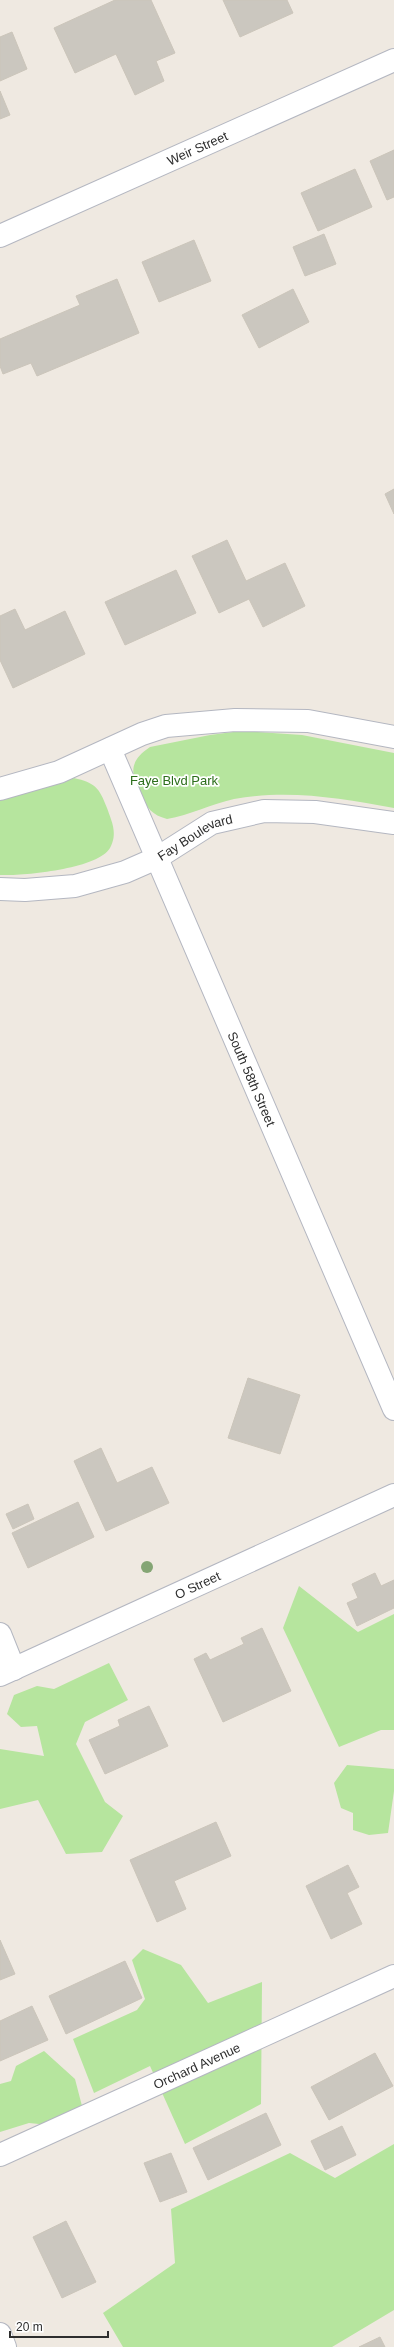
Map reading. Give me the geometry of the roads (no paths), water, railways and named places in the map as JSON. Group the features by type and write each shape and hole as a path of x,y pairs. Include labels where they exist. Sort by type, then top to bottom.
{"street":[{"name":"Weir Street","path":"0,236 394,60"},
{"path":"0,789 59,772 142,734 166,726 235,720 308,721 394,737"},
{"name":"South 58th Street","path":"110,749 394,1409"},
{"name":"Fay Boulevard","path":"0,889 25,890 75,886 125,872 157,858 212,823 264,811 315,812 394,823"},
{"name":"O Street","path":"7,1672 394,1495"},
{"path":"0,1634 7,1672"},
{"name":"Orchard Avenue","path":"0,2155 394,1976"},
{"path":"0,2334 5,2347"}],"park label":[{"name":"Faye Blvd Park","path":"174,780"}]}
